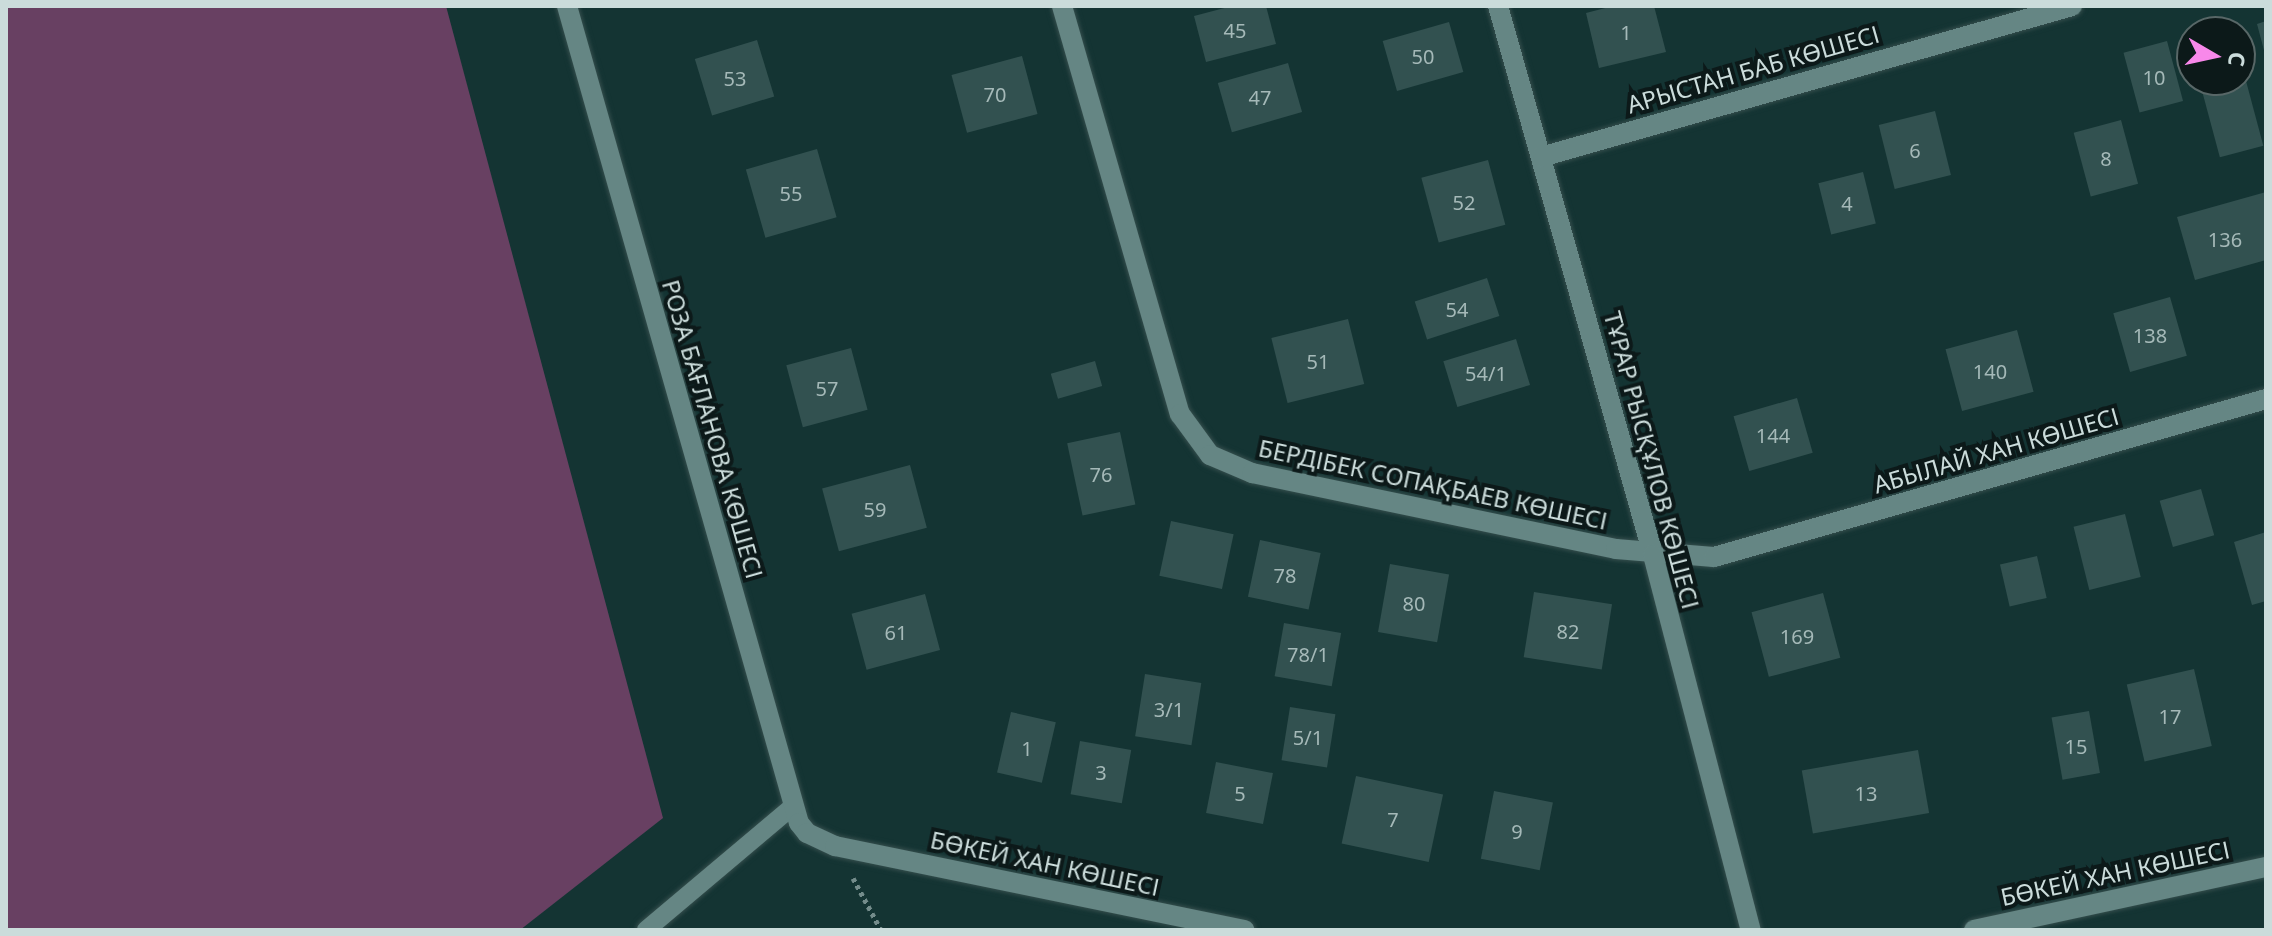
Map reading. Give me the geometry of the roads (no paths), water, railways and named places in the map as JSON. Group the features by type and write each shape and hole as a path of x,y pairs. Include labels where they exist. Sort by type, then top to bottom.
{"street":[{"name":"РОЗА БАҒЛАНОВА КӨШЕСІ","path":"567,6 792,807 807,833 835,846"},
{"name":"БЕРДІБЕК СОПАҚБАЕВ КӨШЕСІ","path":"1062,6 1180,414 1210,455 1252,473 1653,555 1740,552"},
{"name":"ТҰРАР РЫСҚҰЛОВ КӨШЕСІ","path":"1498,6 1653,555 1751,930"},
{"name":"АРЫСТАН БАБ КӨШЕСІ","path":"1541,157 2072,6"},
{"name":"АБЫЛАЙ ХАН КӨШЕСІ","path":"1740,552 2266,399"},
{"name":"БӨКЕЙ ХАН КӨШЕСІ","path":"835,846 1244,930"},
{"name":"БӨКЕЙ ХАН КӨШЕСІ","path":"1974,930 2266,867"}],"lane":[{"path":"646,930 792,807"}]}
